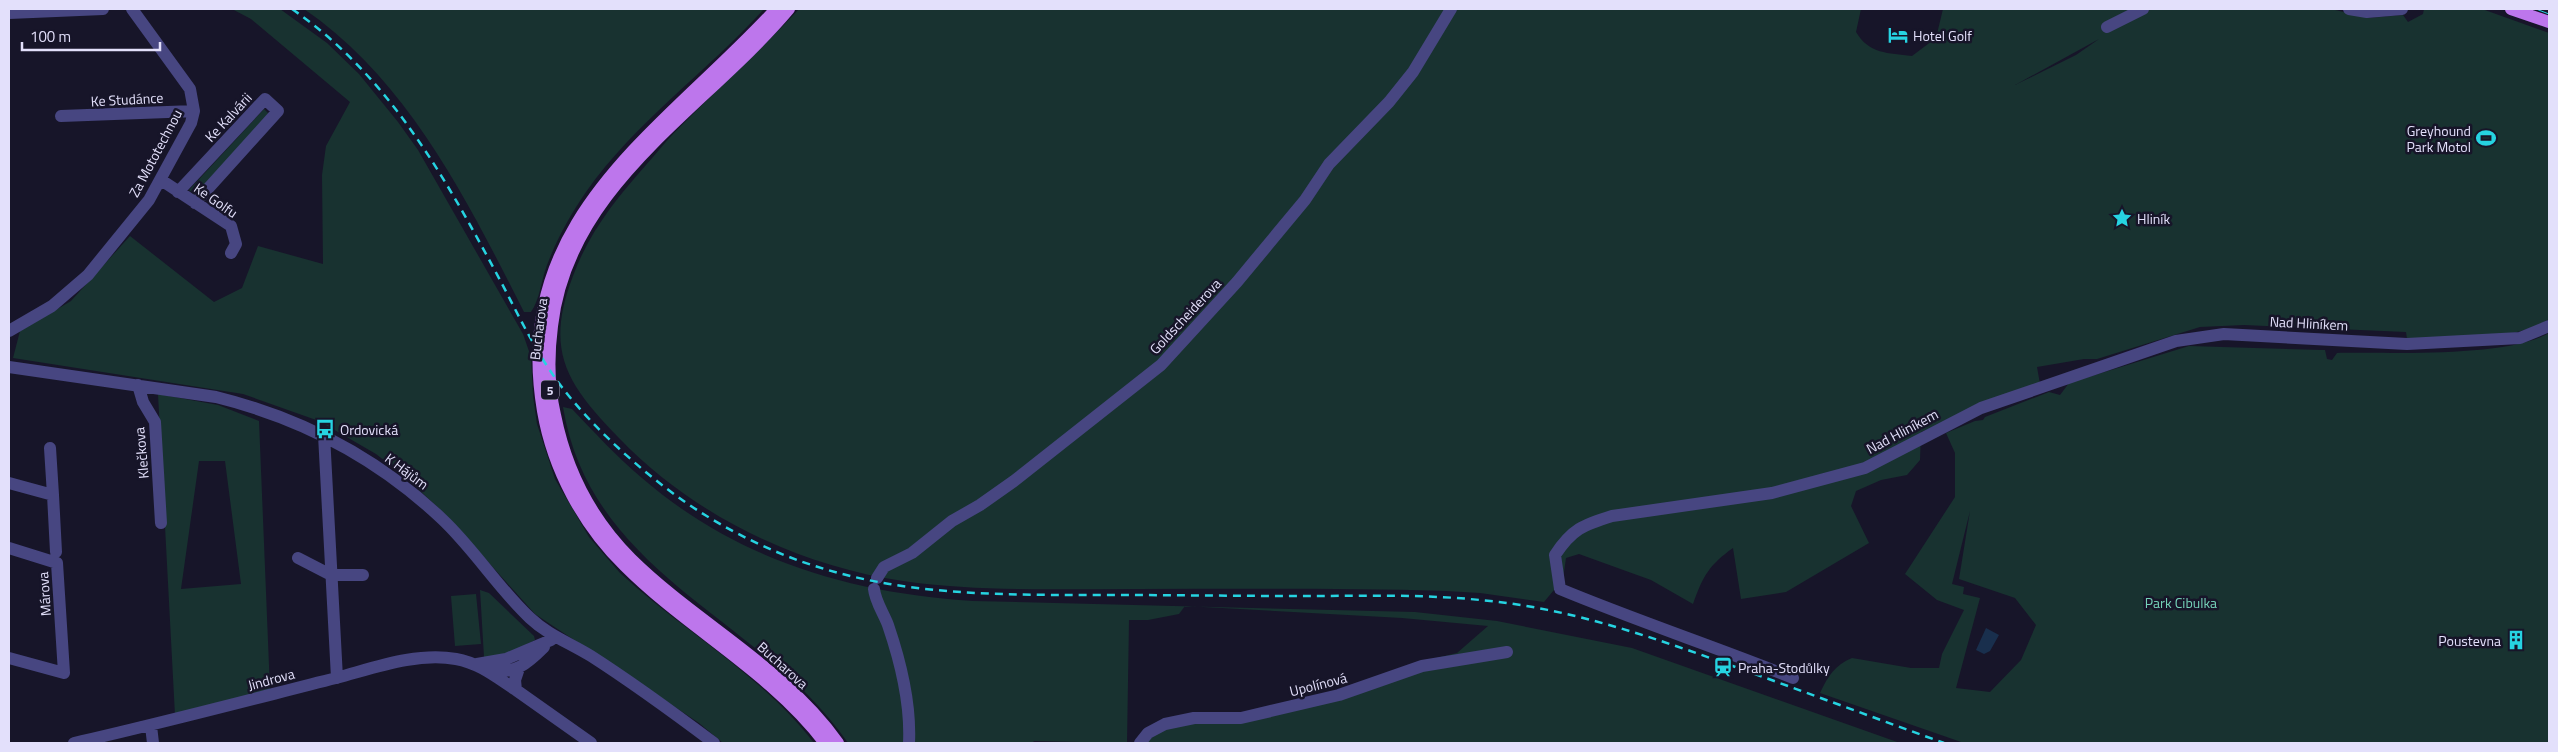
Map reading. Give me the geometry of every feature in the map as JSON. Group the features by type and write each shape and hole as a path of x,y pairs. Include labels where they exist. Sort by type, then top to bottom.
{"main road":[{"name":"Bucharova","path":"776,9 634,149 611,174 584,210 564,246 549,284 543,314 539,370 541,395 551,444 571,494 611,552 644,584 775,689 825,743"},
{"name":"Bucharova","path":"789,9 747,54 641,156 601,203 575,246 561,279 554,308 548,371 552,400 565,456 587,502 614,540 667,590 764,666 802,702 838,743"},
{"path":"2511,9 2549,22"}],"street":[{"path":"9,13 103,9"},
{"name":"Za Mototechnou","path":"9,331 52,306 88,275 149,200 191,123 194,110 190,89 132,9"},
{"name":"Goldscheiderova","path":"909,743 908,709 904,676 875,584 884,567 912,553 952,521 980,506 1160,365 1237,282 1305,200 1329,164 1389,102 1413,72 1451,9"},
{"path":"2107,27 2143,9"},
{"path":"2349,9 2376,12 2402,9"},
{"name":"Ke Kalvárii","path":"178,192 265,99 278,111 196,203"},
{"name":"Ke Studánce","path":"61,116 194,110"},
{"name":"Ke Golfu","path":"161,180 231,226 236,244 231,253"},
{"name":"Nad Hliníkem","path":"1793,678 1729,651 1646,623 1560,589 1555,555 1574,531 1590,523 1612,516 1772,493 1865,468 1981,408 2176,341 2224,334 2407,344 2520,338 2549,326"},
{"name":"K Hájům","path":"9,367 138,385 236,402 324,435 403,485 437,514 531,619 552,638 589,655 714,743"},
{"name":"Klečkova","path":"138,385 143,402 155,422 161,523"},
{"path":"324,435 336,678"},
{"path":"50,448 56,552"},
{"path":"9,483 52,495"},
{"name":"Márova","path":"9,548 57,563 64,673 9,658"},
{"path":"298,558 331,575 363,575"},
{"path":"490,672 505,672 527,664 552,638"},
{"name":"Jindrova","path":"477,664 506,659 552,638"},
{"name":"Upolínová","path":"1140,743 1148,733 1165,724 1194,718 1241,718 1339,695 1422,666 1507,652"},
{"name":"Jindrova","path":"74,743 150,726 379,666 417,659 454,659 477,664 591,743"},
{"path":"516,690 515,680 519,668"},
{"path":"150,726 153,743"}],"green space":[{"path":"232,9 280,9 327,43 359,74 398,122 418,150 523,334 531,357 537,424 555,479 589,537 620,573 644,594 771,696 814,743 723,743 699,723 535,614 444,513 404,476 376,454 319,421 243,394 13,358 20,331 71,301 130,236 214,302 242,288 258,246 323,264 322,175 326,146 350,102 251,19"},
{"path":"304,9 764,9 649,120 605,167 569,218 547,265 534,307 531,312 524,312 481,228 432,146 405,108 375,71 341,38"},
{"path":"799,9 1861,9 1856,32 1867,45 1880,51 1912,56 1936,38 1943,9 2331,9 2369,18 2403,15 2408,22 2423,14 2424,9 2482,9 2549,33 2549,319 2534,327 2517,332 2461,338 2407,339 2406,332 2244,325 2200,327 2097,359 2084,359 2037,367 2040,384 1921,432 1920,460 1907,475 1881,480 1856,491 1851,506 1869,543 1786,592 1741,599 1733,548 1712,566 1700,586 1693,604 1651,580 1579,554 1566,558 1563,579 1544,602 1480,593 1446,591 1368,589 1020,589 961,587 903,581 864,574 825,563 787,549 749,533 680,491 648,466 619,438 586,401 574,383 566,365 561,346 561,326 573,276 579,260 604,217 624,190 670,137","holes":["2099,39 2076,55 2015,85"]},
{"path":"264,109 270,115 196,196 189,190"},
{"name":"Park Cibulka","path":"2549,333 2549,743 1964,743 1820,693 1833,672 1841,664 1852,658 1911,668 1939,668 1942,654 1964,610 1937,600 1905,574 1955,497 1955,453 1946,433 1975,421 1983,420 1985,417 2049,392 2060,395 2069,383 2189,346 2325,350 2327,359 2332,360 2337,353 2447,352 2505,347 2529,341","holes":["1970,511 1959,579 2015,598 2036,625 2021,660 1990,692 1956,688 1980,598 1963,594 1964,587 1952,584"]},
{"path":"158,394 218,405 259,421 270,690 175,715","holes":["199,461 225,461 241,584 181,589"]},
{"path":"563,407 572,409 633,470 678,506 716,531 756,551 797,567 839,580 927,597 973,601 1185,606 1179,614 1148,620 1129,620 1127,743 1034,741 1032,743 848,743 812,699 771,661 684,592 643,555 607,514 580,465"},
{"path":"480,590 489,593 534,636 535,640 501,658 484,657"},
{"path":"476,594 481,644 455,646 451,596"},
{"path":"1194,607 1415,612 1497,621 1632,648 1900,743 1135,743 1145,731 1248,713 1309,699 1432,659 1457,653 1488,626 1402,618"}],"water":[{"path":"1986,628 1999,635 1990,651 1984,654 1976,650"}],"tram line":[{"path":"2536,9 2549,14"}],"railway":[{"path":"292,9 325,34 355,63 383,93 408,126 453,195 551,372 575,404 628,457 667,489 705,515 754,542 803,562 852,576 901,586 950,591 1054,595 1414,596 1515,604 1584,618 1652,638 1944,743"}],"place":[{"name":"Hotel Golf","path":"1898,35"},
{"name":"Greyhound Park Motol","path":"2486,138"},
{"name":"Hliník","path":"2122,218"},
{"name":"Ordovická","path":"325,429"},
{"name":"Poustevna","path":"2516,640"},
{"name":"Praha-Stodůlky","path":"1723,667"}]}
